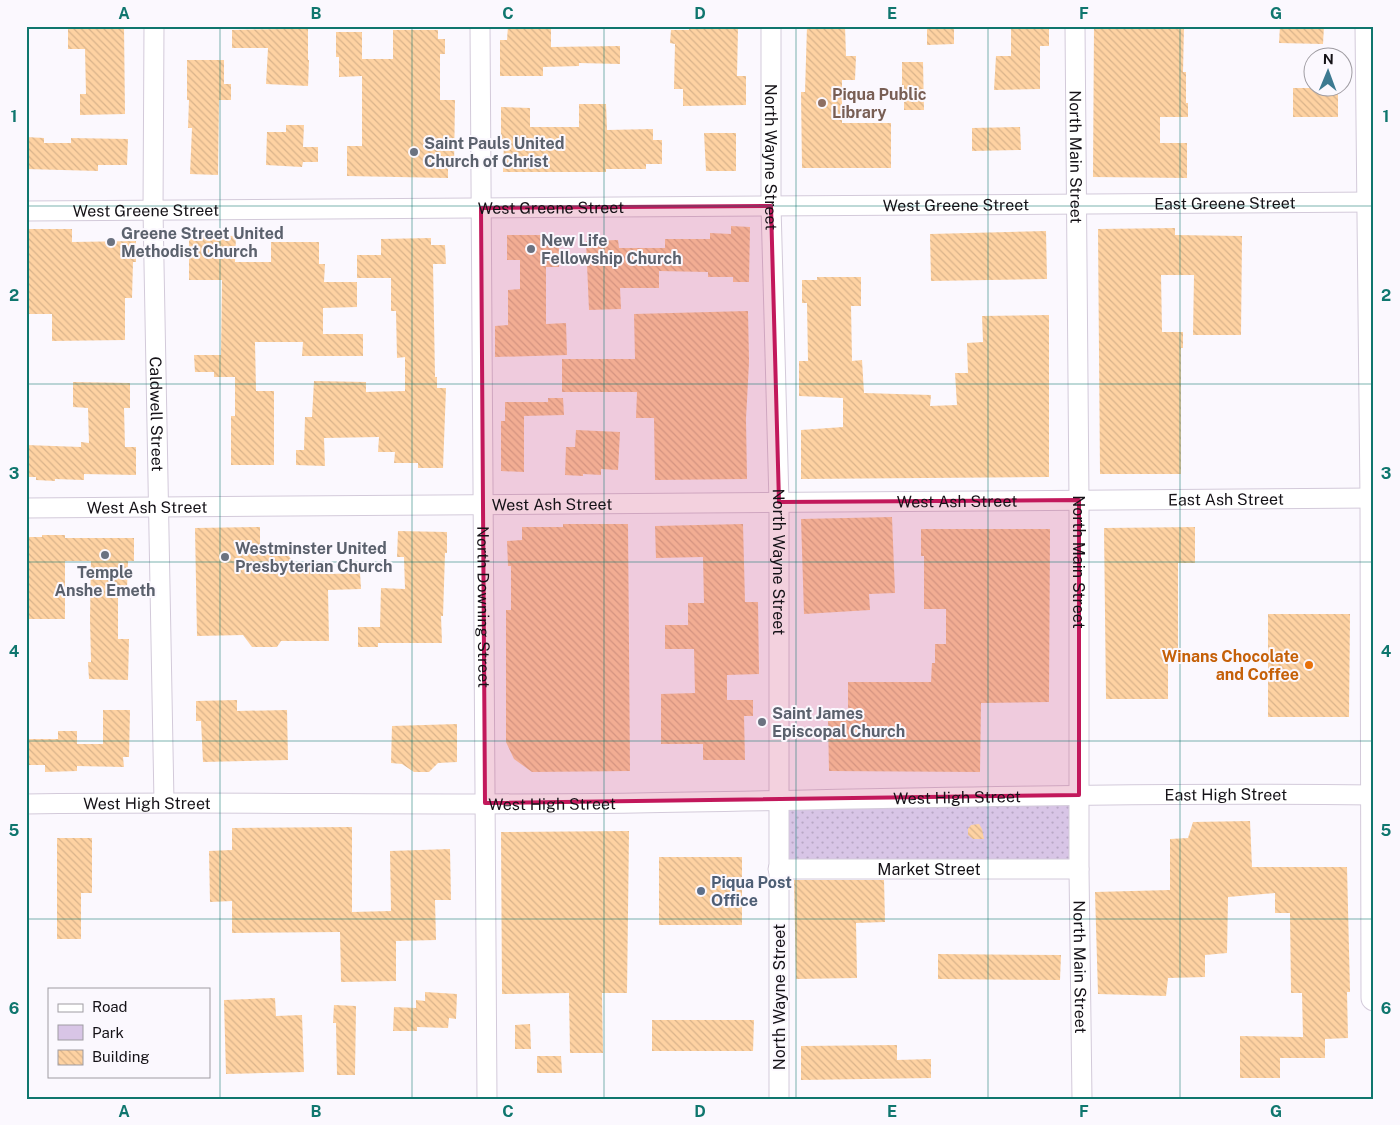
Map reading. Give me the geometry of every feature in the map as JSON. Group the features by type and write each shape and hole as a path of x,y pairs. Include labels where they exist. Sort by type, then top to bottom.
{"main road":[{"path":"1368,26 1372,202 1374,998"}],"street":[{"name":"Caldwell Street","path":"154,26 153,210 164,802"},
{"name":"North Downing Street","path":"480,26 487,1099"},
{"name":"North Wayne Street","path":"771,26 771,206 778,502 779,1099"},
{"name":"North Main Street","path":"1076,26 1079,869 1082,1099"},
{"name":"East Greene Street","path":"1076,204 1372,202"},
{"name":"West Greene Street","path":"26,211 1076,204"},
{"name":"East Ash Street","path":"1079,500 1373,498"},
{"name":"West Ash Street","path":"26,508 1079,500"},
{"name":"East High Street","path":"1079,795 1373,795"},
{"name":"West High Street","path":"26,804 164,802 634,803 1079,795"},
{"name":"Market Street","path":"778,869 1079,869"}],"highlighted area":[{"path":"771,206 779,502 1079,500 1079,795 485,803 481,208"}],"green space":[{"path":"1079,795 1079,869 778,869 779,799"}],"building":[{"path":"508,26 551,26 551,47 620,46 620,64 579,63 579,66 543,67 543,76 500,76 500,40 507,40"},
{"path":"807,26 845,26 846,56 856,56 855,80 842,80 842,123 891,123 891,168 802,168 801,92 805,92"},
{"path":"927,26 954,26 954,44 927,45"},
{"path":"1011,26 1049,26 1049,46 1040,46 1040,89 994,90 996,56 1011,56"},
{"path":"1094,26 1184,26 1183,72 1186,72 1188,117 1160,117 1160,143 1187,143 1187,178 1093,177"},
{"path":"1280,26 1324,26 1323,44 1279,43"},
{"path":"124,27 125,114 80,115 80,94 86,94 85,49 68,49 68,28"},
{"path":"689,27 738,28 737,76 746,76 746,105 683,106 683,89 674,89 675,44 670,43 671,30 689,30"},
{"path":"308,29 308,86 266,84 268,48 232,48 232,30"},
{"path":"393,30 438,30 438,39 445,39 445,54 440,54 440,100 455,100 454,167 448,166 448,178 347,176 347,146 362,146 362,76 339,77 339,57 336,57 336,32 362,32 362,59 393,59"},
{"path":"187,60 224,60 224,84 231,84 231,100 219,100 218,175 190,174 192,128 188,128"},
{"path":"902,62 923,62 924,110 904,110"},
{"path":"1293,88 1302,88 1302,98 1338,98 1338,117 1293,117"},
{"path":"579,104 606,104 607,130 653,129 653,140 662,140 662,164 646,164 646,169 606,169 606,172 503,172 504,140 501,139 501,107 530,108 530,127 579,127"},
{"path":"286,125 304,125 303,147 318,147 318,162 303,162 302,167 266,165 267,132 286,132"},
{"path":"1020,127 1021,150 972,151 972,128"},
{"path":"704,133 736,133 736,171 706,171"},
{"path":"26,137 44,138 44,143 71,143 71,138 128,139 127,165 98,165 98,171 26,169"},
{"path":"731,226 750,227 749,282 733,282 733,277 708,277 708,272 659,271 659,288 620,288 621,309 589,310 586,241 618,240 619,248 665,248 665,239 710,239 710,233 731,234"},
{"path":"1175,228 1175,235 1242,236 1241,335 1193,335 1194,275 1161,275 1162,332 1183,332 1183,348 1181,348 1181,474 1100,474 1098,229"},
{"path":"26,229 72,229 72,242 136,241 136,262 133,262 132,298 125,298 125,340 52,341 52,314 26,314"},
{"path":"1046,231 1047,279 931,281 930,234"},
{"path":"189,235 236,236 235,262 271,262 271,242 319,242 319,264 325,264 324,282 357,282 357,307 323,308 323,334 363,334 363,356 302,356 303,342 255,342 256,391 274,391 274,465 231,465 231,416 235,416 235,377 214,377 214,372 195,372 194,355 221,355 222,280 189,280"},
{"path":"507,235 554,235 554,245 559,245 559,267 546,267 546,324 566,323 567,355 495,357 495,326 508,325 508,290 520,289 520,260 507,260"},
{"path":"431,238 431,245 445,245 446,264 433,264 435,377 437,377 437,388 446,388 443,468 418,468 418,463 394,463 395,452 378,452 379,437 324,438 325,466 296,465 296,450 304,450 305,417 312,417 314,381 366,382 366,392 405,391 405,357 397,358 396,311 391,311 391,278 357,278 357,255 381,255 381,239"},
{"path":"817,277 861,277 861,306 851,306 852,361 862,360 864,393 931,395 930,406 957,405 955,373 968,373 967,343 983,342 982,316 1049,315 1049,477 801,479 801,430 843,427 843,398 799,396 799,361 808,361 807,303 802,303 802,280 817,280"},
{"path":"748,311 747,479 655,480 654,418 636,418 637,392 562,392 562,359 635,359 634,314"},
{"path":"73,382 130,383 130,408 124,408 125,447 136,447 136,475 84,474 84,480 55,479 55,481 36,480 36,477 26,477 26,445 81,447 81,442 89,443 88,408 73,407"},
{"path":"548,398 563,398 564,415 524,416 524,472 501,471 501,421 505,421 505,402 548,402"},
{"path":"576,430 620,432 618,470 601,469 601,475 565,475 566,447 575,447"},
{"path":"892,517 895,593 869,594 870,610 804,614 801,519"},
{"path":"563,524 628,524 630,771 532,772 514,759 506,742 506,610 511,610 511,566 508,566 507,541 522,540 522,527 563,527"},
{"path":"743,524 745,602 758,602 759,674 727,675 727,700 753,700 753,716 744,716 745,760 703,760 703,744 661,744 661,694 695,693 694,649 665,649 665,625 688,625 688,603 704,603 703,557 656,558 655,526"},
{"path":"260,527 260,545 281,545 296,566 328,565 328,574 360,573 361,589 328,590 329,641 281,641 277,647 252,647 243,635 197,636 195,528"},
{"path":"1195,527 1195,563 1178,563 1178,662 1168,662 1168,699 1106,699 1104,528"},
{"path":"921,529 1050,529 1049,702 981,703 980,772 829,771 828,718 848,718 848,682 931,682 932,663 935,663 935,644 946,644 946,609 924,609 924,556 921,556"},
{"path":"398,531 447,532 443,616 441,616 442,643 378,643 378,647 358,647 358,627 380,627 381,588 405,589 404,557 397,557"},
{"path":"42,535 65,535 65,538 134,538 134,561 128,561 127,589 118,588 118,639 129,639 128,680 89,679 88,662 91,662 91,561 65,561 65,619 26,619 26,537 42,537"},
{"name":"Winans Chocolate and Coffee","path":"1268,614 1350,614 1349,717 1268,717"},
{"path":"237,700 237,711 287,710 288,760 203,762 201,721 196,721 196,701"},
{"path":"103,710 130,710 129,757 123,757 124,767 77,766 77,771 45,772 45,765 26,765 26,739 58,739 58,731 77,731 77,744 103,744"},
{"path":"457,724 457,762 438,763 429,772 414,772 402,764 391,763 392,726"},
{"path":"1250,821 1252,867 1347,867 1350,992 1347,992 1348,1038 1325,1039 1325,1058 1280,1058 1280,1078 1240,1078 1240,1036 1303,1037 1302,993 1291,993 1290,913 1275,913 1275,893 1228,897 1227,953 1205,955 1205,977 1168,978 1166,996 1098,994 1095,892 1170,890 1170,839 1188,838 1193,822"},
{"path":"979,824 984,839 973,839 968,835 968,829 971,825"},
{"path":"352,827 352,912 391,911 390,851 450,849 451,900 435,900 436,940 396,941 396,981 341,982 340,932 232,933 232,901 210,902 209,851 232,850 232,828"},
{"path":"629,831 627,993 602,993 603,1053 570,1053 569,993 502,994 501,832"},
{"path":"57,838 92,838 92,893 81,893 81,939 57,939"},
{"name":"Piqua Post Office","path":"659,857 742,857 742,925 659,925"},
{"path":"794,880 884,880 885,922 856,923 857,978 796,979"},
{"path":"938,954 1061,955 1060,980 938,979"},
{"path":"425,992 457,994 456,1019 449,1018 448,1028 417,1027 417,1031 393,1031 394,1007 416,1008 416,1000 425,1001"},
{"path":"275,998 276,1016 302,1015 304,1072 226,1074 224,1000"},
{"path":"334,1005 356,1006 355,1075 337,1075 336,1023 333,1023"},
{"path":"652,1020 754,1020 753,1051 652,1051"},
{"path":"530,1024 531,1049 515,1049 515,1025"},
{"path":"897,1045 897,1060 931,1059 931,1078 801,1080 801,1046"},
{"path":"537,1056 561,1056 562,1073 537,1073"}],"place":[{"name":"Piqua Public Library","path":"822,103"},
{"name":"Saint Pauls United Church of Christ","path":"414,152"},
{"name":"Greene Street United Methodist Church","path":"111,242"},
{"name":"New Life Fellowship Church","path":"531,249"},
{"name":"Temple Anshe Emeth","path":"105,555"},
{"name":"Westminster United Presbyterian Church","path":"225,557"},
{"name":"Winans Chocolate and Coffee","path":"1309,665"},
{"name":"Saint James Episcopal Church","path":"762,722"},
{"name":"Piqua Post Office","path":"701,891"}]}
